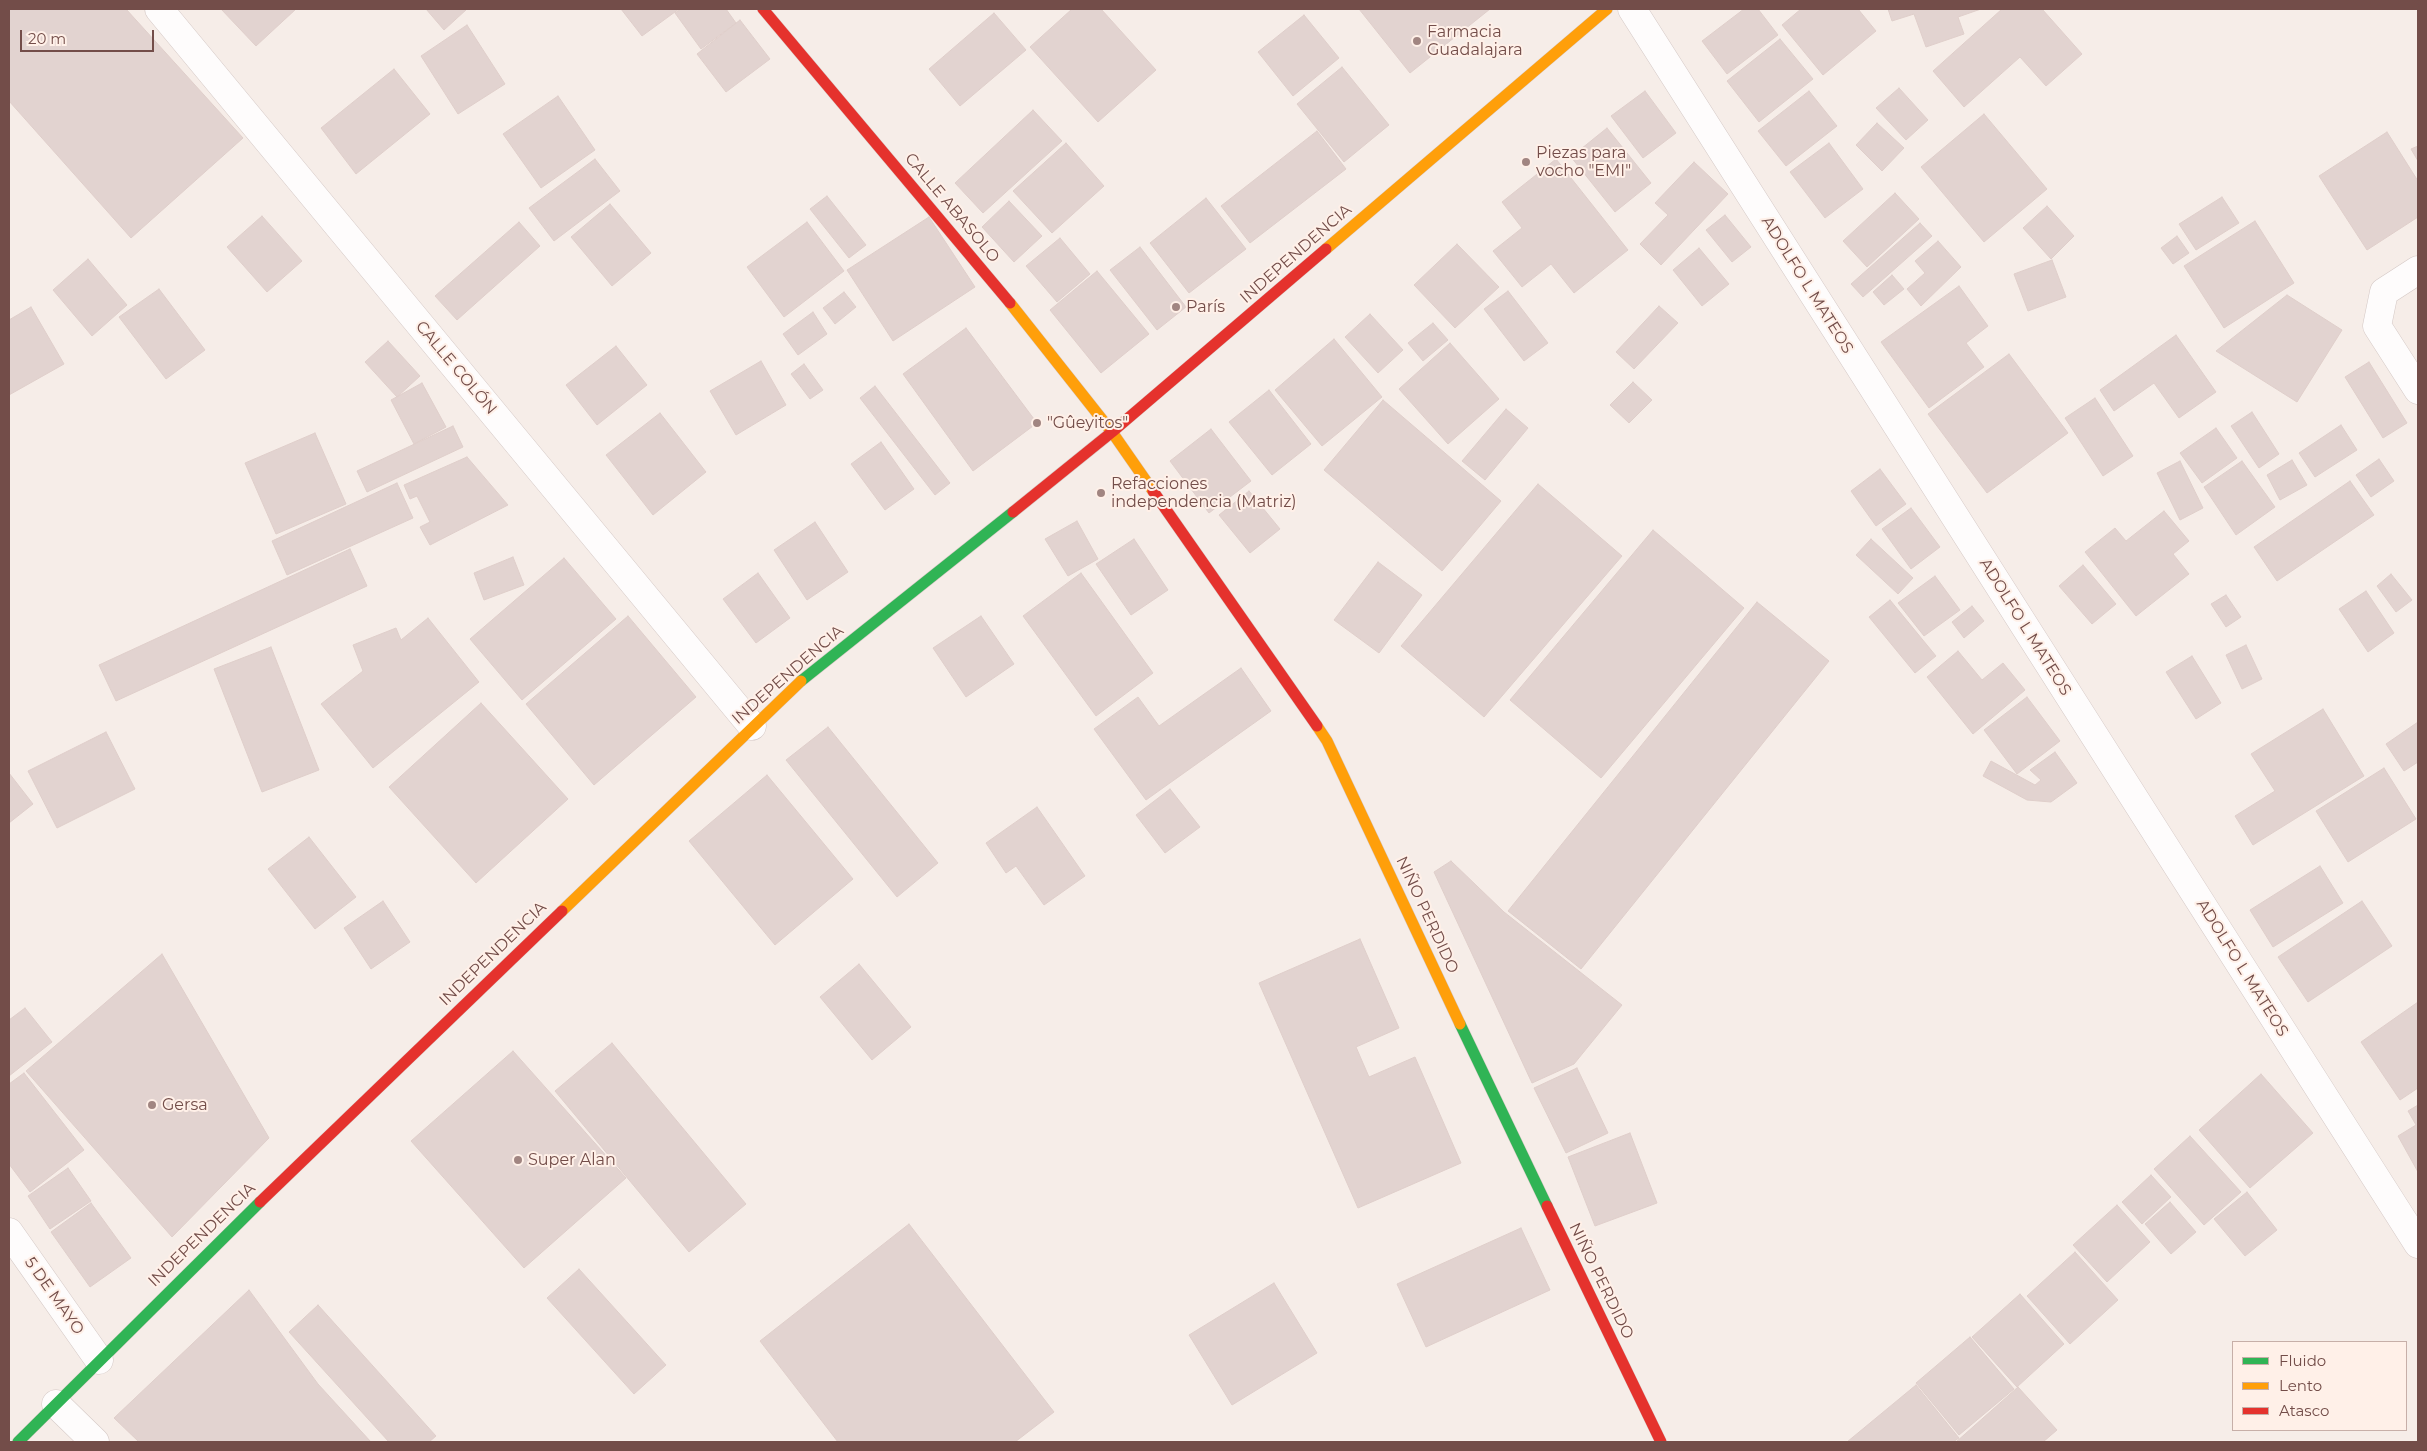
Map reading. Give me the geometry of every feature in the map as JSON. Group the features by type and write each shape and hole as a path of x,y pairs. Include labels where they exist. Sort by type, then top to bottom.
{"street":[{"name":"CALLE COLÓN","path":"159,9 752,726"},
{"name":"CALLE ABASOLO","path":"763,9 992,281 1112,432"},
{"name":"INDEPENDENCIA","path":"18,1442 165,1294 791,689 1112,432 1607,9"},
{"name":"ADOLFO L MATEOS","path":"1632,9 2418,1244"},
{"path":"2418,270 2384,292 2377,326 2418,390"},
{"name":"NIÑO PERDIDO","path":"1112,432 1327,741 1495,1099 1660,1442"},
{"name":"5 DE MAYO","path":"9,1232 99,1360"},
{"path":"56,1404 95,1442"}],"building":[{"path":"9,9 126,9 243,138 131,238 9,101"},
{"path":"221,9 296,9 256,46"},
{"path":"426,9 467,9 444,30"},
{"path":"621,9 679,9 642,36"},
{"path":"681,9 726,9 736,23 701,49 675,13"},
{"path":"1072,9 1101,9 1156,70 1098,122 1030,47"},
{"name":"Farmacia Guadalajara","path":"1359,9 1490,9 1410,73"},
{"path":"1744,9 1758,9 1778,35 1727,74 1702,41"},
{"path":"1801,9 1858,9 1876,31 1823,75 1782,25"},
{"path":"1888,9 1981,9 1958,17 1964,34 1926,47 1914,14 1892,21"},
{"path":"2002,9 2042,9 2082,54 2046,86 2020,57 1964,107 1933,71"},
{"path":"994,13 1026,50 960,106 929,69"},
{"path":"1304,15 1339,58 1293,96 1258,52"},
{"path":"740,20 770,59 726,92 697,54"},
{"path":"467,25 505,84 458,114 421,56"},
{"path":"1780,39 1813,79 1759,122 1727,81"},
{"path":"1342,67 1389,125 1344,162 1297,104"},
{"path":"394,69 430,114 356,174 321,128"},
{"path":"1899,88 1928,120 1906,140 1876,108"},
{"path":"1645,91 1676,133 1643,158 1611,116"},
{"path":"1809,91 1837,126 1786,166 1758,131"},
{"path":"558,96 595,150 541,188 503,134"},
{"path":"1033,110 1062,141 983,213 955,183"},
{"path":"1984,114 2047,189 1984,242 1921,167"},
{"path":"1877,123 1904,148 1882,171 1856,145"},
{"path":"1607,128 1651,183 1615,212 1571,157"},
{"path":"1317,131 1346,169 1250,243 1221,206"},
{"path":"2387,132 2418,181 2418,217 2367,250 2319,176"},
{"path":"1066,143 1104,186 1052,233 1013,191"},
{"path":"1829,143 1863,189 1825,218 1790,172"},
{"path":"2418,146 2418,161 2411,149"},
{"path":"595,159 620,191 554,241 529,208"},
{"path":"1556,159 1628,250 1574,293 1551,264 1522,287 1493,251 1522,228 1502,202"},
{"path":"1694,162 1728,194 1661,265 1640,244 1668,215 1655,203"},
{"path":"1895,193 1919,219 1867,267 1843,241"},
{"path":"827,196 866,245 849,258 810,209"},
{"path":"2222,197 2239,223 2196,250 2179,224"},
{"path":"1206,198 1246,249 1189,293 1150,243"},
{"path":"1009,201 1042,236 1014,262 982,227"},
{"path":"610,204 651,253 612,286 571,237"},
{"path":"2047,206 2074,236 2051,259 2023,228"},
{"path":"1725,215 1751,247 1732,262 1706,230"},
{"path":"262,216 302,261 267,292 227,247"},
{"path":"929,217 975,287 893,341 847,270"},
{"path":"2255,221 2294,283 2224,328 2184,266"},
{"path":"519,222 540,246 457,320 435,296"},
{"path":"807,222 844,271 784,317 747,267"},
{"path":"1920,223 1932,236 1863,297 1851,284"},
{"path":"2177,236 2189,253 2173,264 2161,248"},
{"path":"1060,238 1090,274 1057,302 1026,266"},
{"path":"1938,241 1961,267 1921,306 1907,289 1925,273 1915,261"},
{"path":"1457,244 1499,287 1455,328 1414,285"},
{"path":"1140,247 1186,307 1157,330 1110,270"},
{"path":"1699,248 1729,284 1702,306 1673,270"},
{"path":"88,259 127,305 92,336 53,290"},
{"path":"2052,260 2066,297 2028,311 2014,274"},
{"path":"1097,271 1149,334 1101,373 1050,310"},
{"path":"1892,275 1904,289 1884,305 1873,292"},
{"path":"1959,286 1988,326 1966,343 1984,367 1929,408 1881,342"},
{"path":"159,289 205,350 166,379 119,317"},
{"path":"1508,291 1548,343 1524,361 1484,309"},
{"path":"844,292 856,307 835,324 823,308"},
{"path":"2287,295 2342,330 2297,402 2216,351"},
{"path":"1659,306 1678,323 1634,369 1616,352"},
{"path":"31,307 64,364 9,395 9,320"},
{"path":"813,312 827,334 798,355 783,334"},
{"path":"1370,314 1403,350 1378,373 1345,337"},
{"path":"1433,323 1448,340 1423,361 1408,343"},
{"path":"966,328 1037,423 973,471 903,374"},
{"path":"2176,335 2216,392 2179,418 2154,383 2114,411 2100,390"},
{"path":"1334,339 1382,397 1322,446 1275,390"},
{"path":"388,341 420,376 397,397 365,362"},
{"path":"1450,343 1499,399 1448,444 1399,389"},
{"path":"616,346 647,385 597,425 566,385"},
{"path":"2009,354 2068,433 1987,493 1928,414"},
{"path":"761,361 786,405 736,435 710,391"},
{"path":"2369,362 2407,423 2383,438 2345,377"},
{"path":"804,364 823,390 810,399 791,374"},
{"path":"1633,382 1652,400 1629,423 1610,405"},
{"path":"422,383 446,427 414,444 391,400"},
{"path":"875,386 950,483 935,495 860,398"},
{"path":"1269,390 1311,444 1272,475 1229,422"},
{"path":"2095,398 2133,456 2103,476 2065,418"},
{"path":"1383,400 1501,501 1442,571 1324,470"},
{"path":"1506,409 1528,428 1485,480 1462,461"},
{"path":"2252,412 2279,454 2259,468 2231,426"},
{"path":"660,413 706,472 653,515 606,455"},
{"path":"2341,425 2357,450 2315,477 2299,453"},
{"path":"453,426 463,447 367,492 357,471"},
{"path":"2216,428 2237,458 2202,483 2180,453"},
{"path":"1211,429 1251,481 1209,513 1170,461"},
{"path":"315,433 346,504 276,534 245,463"},
{"path":"881,442 914,489 885,510 851,464"},
{"path":"467,457 508,505 430,545 420,527 430,522 417,496 410,499 404,485"},
{"path":"2379,459 2394,481 2371,497 2356,475"},
{"path":"2292,460 2307,485 2280,500 2267,475"},
{"path":"2180,461 2203,508 2180,520 2157,473"},
{"path":"2242,461 2275,507 2236,535 2204,487"},
{"path":"1880,469 1906,504 1876,526 1851,491"},
{"path":"2350,481 2374,515 2277,581 2254,547"},
{"path":"397,483 413,518 287,575 272,541"},
{"path":"1538,484 1622,556 1484,717 1401,646"},
{"path":"1249,491 1280,529 1250,553 1219,515"},
{"path":"1911,508 1940,547 1911,569 1882,529"},
{"path":"2164,511 2189,541 2173,554 2189,574 2136,616 2085,552 2115,528 2126,541"},
{"path":"1077,521 1098,559 1068,576 1045,539"},
{"path":"815,522 848,572 807,600 774,550"},
{"path":"1653,530 1744,608 1601,778 1510,700"},
{"path":"1134,539 1168,590 1131,615 1096,564"},
{"path":"1871,539 1913,578 1898,594 1856,555"},
{"path":"350,549 367,586 116,701 99,665"},
{"path":"513,557 524,585 484,600 474,573"},
{"path":"564,558 616,619 522,700 470,639"},
{"path":"1378,562 1422,595 1379,653 1334,620"},
{"path":"2083,565 2116,604 2092,624 2059,586"},
{"path":"758,573 790,618 756,643 723,599"},
{"path":"1081,573 1153,673 1096,716 1023,616"},
{"path":"2391,574 2412,600 2396,612 2377,586"},
{"path":"1935,576 1960,610 1924,636 1898,603"},
{"path":"2366,591 2394,633 2368,652 2339,609"},
{"path":"2226,595 2241,617 2226,627 2211,604"},
{"path":"1890,600 1936,656 1915,673 1869,617"},
{"path":"1757,602 1829,661 1581,969 1508,911"},
{"path":"1972,606 1984,621 1964,638 1952,622"},
{"path":"628,616 696,697 594,785 526,704"},
{"path":"981,616 1014,664 966,697 933,648"},
{"path":"428,618 479,682 373,768 321,704 363,671 353,645 396,628 401,640"},
{"path":"2246,645 2262,679 2242,689 2226,655"},
{"path":"271,647 319,770 262,792 214,669"},
{"path":"1958,651 1982,680 2003,663 2025,690 1973,734 1927,677"},
{"path":"2192,656 2221,703 2196,719 2166,672"},
{"path":"1241,668 1271,711 1146,800 1094,729 1138,697 1159,726"},
{"path":"2027,697 2060,741 2017,774 1984,730"},
{"path":"481,703 568,799 476,883 389,787"},
{"path":"2323,709 2364,776 2253,845 2235,816 2275,791 2251,754"},
{"path":"2418,722 2418,762 2404,771 2386,744"},
{"path":"828,727 938,863 897,897 786,760"},
{"path":"106,732 135,789 57,828 28,771"},
{"path":"2055,752 2077,783 2051,802 2027,800 1983,776 1991,761 2035,785 2041,780 2030,770"},
{"path":"2384,768 2416,819 2348,862 2316,811"},
{"path":"9,773 33,804 9,823"},
{"path":"767,775 853,879 775,945 689,841"},
{"path":"1170,789 1200,827 1165,853 1136,815"},
{"path":"1037,807 1085,876 1044,905 1016,866 1006,873 986,843"},
{"path":"309,837 356,897 315,929 268,869"},
{"path":"1451,861 1504,912 1622,1005 1574,1064 1532,1083 1434,872"},
{"path":"2320,866 2343,903 2273,947 2250,910"},
{"path":"383,901 410,942 371,969 344,928"},
{"path":"2362,901 2392,946 2308,1002 2278,957"},
{"path":"1360,939 1399,1028 1356,1047 1369,1077 1415,1057 1461,1163 1358,1208 1259,983"},
{"name":"Gersa","path":"162,954 269,1138 172,1237 26,1071"},
{"path":"859,964 911,1027 872,1060 820,997"},
{"path":"2418,1002 2418,1088 2400,1100 2361,1042"},
{"path":"25,1008 52,1042 9,1076 9,1020"},
{"path":"612,1043 746,1204 689,1252 555,1091"},
{"name":"Super Alan","path":"513,1051 626,1178 524,1268 411,1141"},
{"path":"1577,1068 1608,1133 1566,1153 1534,1088"},
{"path":"24,1073 84,1150 30,1192 9,1164 9,1084"},
{"path":"2261,1074 2313,1133 2250,1188 2199,1130"},
{"path":"2418,1105 2418,1172 2398,1136 2416,1125 2408,1111"},
{"path":"1630,1133 1657,1203 1595,1226 1568,1157"},
{"path":"2190,1136 2241,1192 2204,1225 2154,1169"},
{"path":"68,1168 91,1201 50,1229 28,1196"},
{"path":"2151,1175 2171,1197 2142,1224 2122,1202"},
{"path":"2247,1192 2277,1230 2245,1256 2214,1219"},
{"path":"2170,1202 2196,1232 2171,1254 2145,1224"},
{"path":"91,1203 131,1258 90,1287 51,1232"},
{"path":"2117,1205 2150,1242 2107,1282 2073,1245"},
{"path":"909,1224 1054,1412 1015,1442 838,1442 760,1341"},
{"path":"1521,1228 1550,1290 1426,1347 1397,1284"},
{"path":"2075,1252 2118,1300 2070,1344 2027,1296"},
{"path":"579,1269 666,1365 634,1394 547,1298"},
{"path":"1274,1283 1317,1353 1232,1405 1189,1335"},
{"path":"249,1290 318,1384 371,1442 139,1442 114,1418"},
{"path":"2020,1294 2064,1344 2017,1387 1972,1337"},
{"path":"318,1305 436,1436 429,1442 389,1442 289,1332"},
{"path":"1970,1337 2014,1389 1959,1435 1916,1383"},
{"path":"1916,1385 1959,1438 1953,1442 1847,1442"},
{"path":"2018,1387 2057,1430 2043,1442 1956,1442"}],"traffic: fast":[{"path":"801,681 1013,512"},
{"path":"1460,1024 1547,1206"},
{"path":"18,1442 260,1202"}],"traffic: slow":[{"path":"1326,249 1607,9"},
{"path":"1010,303 1112,432 1153,491"},
{"path":"562,911 801,681"},
{"path":"1317,726 1327,741 1460,1024"}],"traffic: jam":[{"path":"763,9 1010,303"},
{"path":"1013,512 1112,432 1326,249"},
{"path":"1153,491 1317,726"},
{"path":"260,1202 562,911"},
{"path":"1547,1206 1661,1442"}],"place":[{"name":"Farmacia Guadalajara","path":"1417,41"},
{"name":"Piezas para vocho \"EMI\"","path":"1526,162"},
{"name":"París","path":"1176,307"},
{"name":"\"Gûeyitos\"","path":"1037,423"},
{"name":"Refacciones independencia (Matriz)","path":"1101,493"},
{"name":"Gersa","path":"152,1105"},
{"name":"Super Alan","path":"518,1160"}]}
